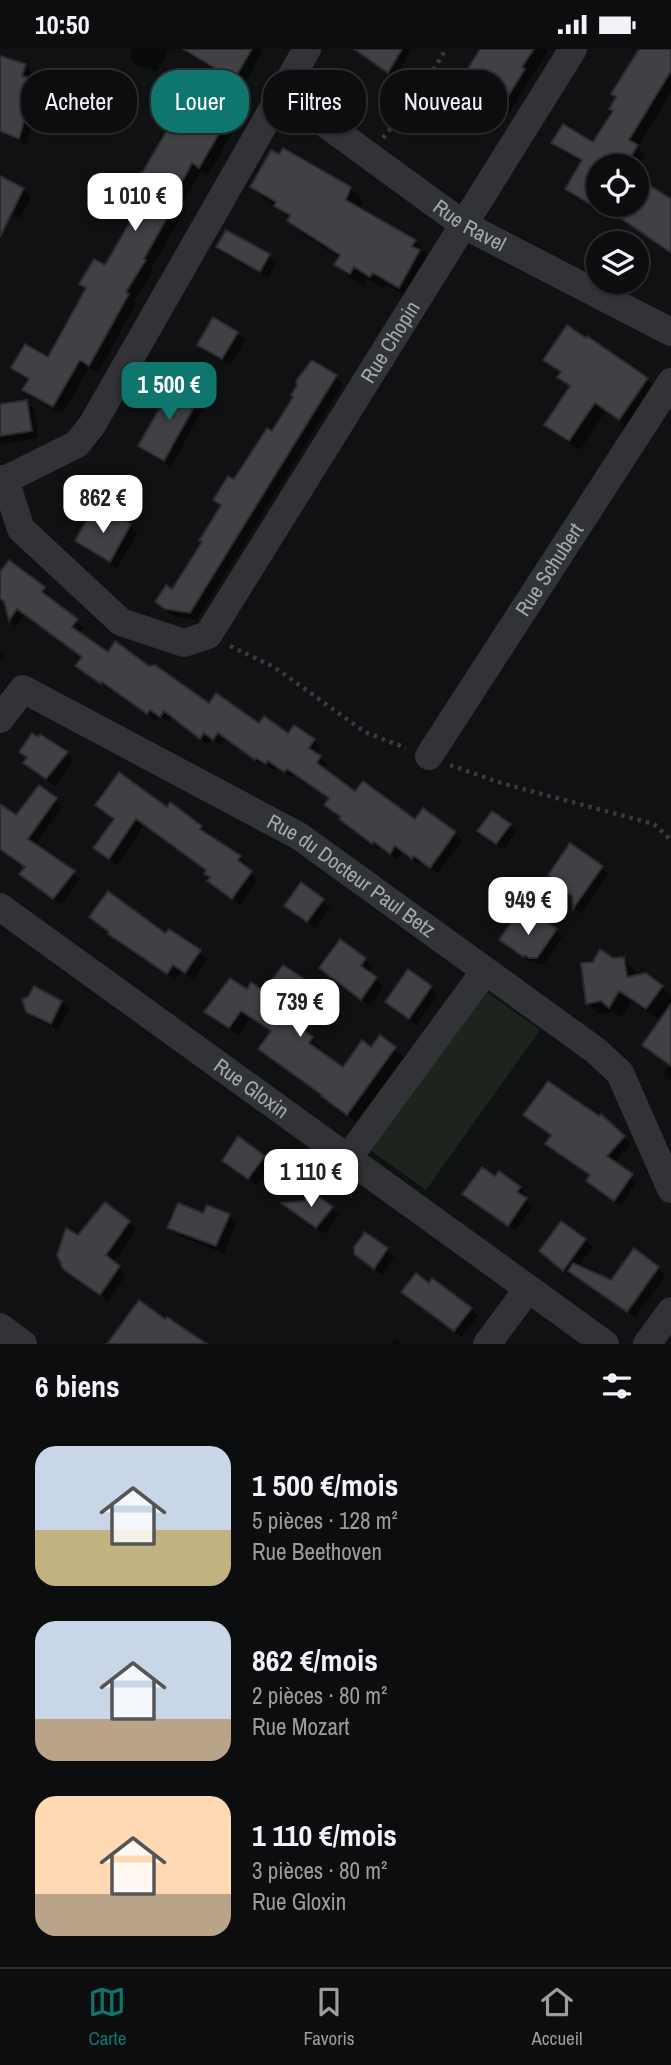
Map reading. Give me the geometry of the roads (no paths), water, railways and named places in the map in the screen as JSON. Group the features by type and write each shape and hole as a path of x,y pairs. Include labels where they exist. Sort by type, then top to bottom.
{"street":[{"path":"296,70 307,49"},
{"name":"Rue Chopin","path":"3,480 20,529 121,622 184,643 208,635 573,49"},
{"path":"3,480 76,444 92,425 263,128"},
{"name":"Rue Ravel","path":"339,133 464,225 671,333"},
{"name":"Rue Schubert","path":"429,756 671,382"},
{"name":"Rue du Docteur Paul Betz","path":"0,719 23,689 299,836 595,1050 620,1073 671,1189"},
{"name":"Rue Gloxin","path":"0,907 606,1344"},
{"path":"348,1158 485,971"},
{"path":"487,1344 528,1289"},
{"path":"647,1344 671,1311"},
{"path":"0,1327 23,1344"}]}
